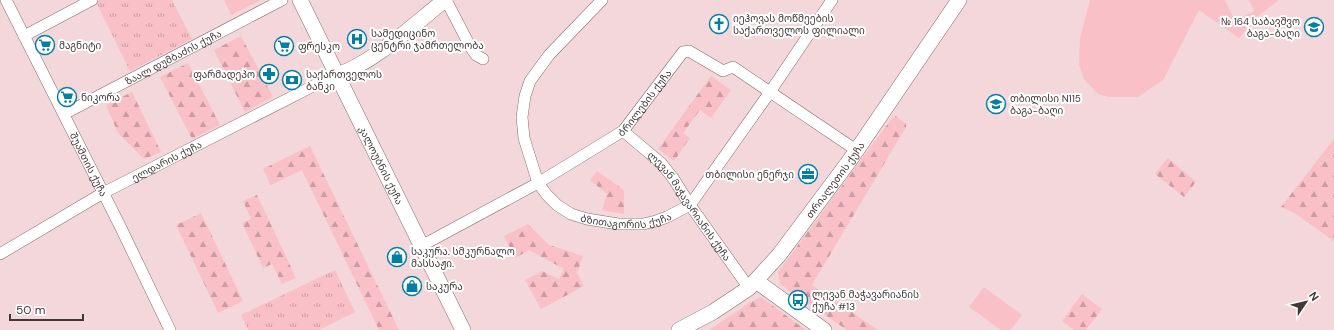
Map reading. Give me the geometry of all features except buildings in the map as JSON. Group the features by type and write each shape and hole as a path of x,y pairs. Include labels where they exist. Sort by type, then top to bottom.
{"street":[{"name":"შუამთის ქუჩა","path":"6,0 64,114 170,330"},
{"path":"24,36 92,0"},
{"name":"ზაალ დუმბაძის ქუჩა","path":"64,114 282,0"},
{"name":"კალოუბნის ქუჩა","path":"300,0 463,330"},
{"path":"337,75 348,71 383,49 445,0 471,48 476,55 483,59"},
{"name":"ბზითაგორის ქუჩა","path":"602,0 549,55 530,81 525,96 522,117 524,138 538,183 557,205 571,214 598,222 618,224 643,224 667,218 690,205 770,92 832,0"},
{"name":"თრიალეთის ქუჩა","path":"679,330 713,312 752,285 778,255 856,150 959,0"},
{"name":"ბრილების ქუჩა","path":"421,246 538,183 623,131 683,52 689,51 723,71 733,67 856,150"},
{"name":"ელდარის ქუჩა","path":"0,254 103,193 337,75"},
{"name":"ლევან მაჭავარიანის ქუჩა","path":"623,131 661,163 673,178 690,205 752,285 824,330"}],"green space":[{"path":"99,0 172,0 192,39 130,71 96,2"},
{"path":"224,0 261,0 231,15"},
{"path":"1090,0 1225,0 1235,21 1254,11 1249,0 1279,0 1258,16 1239,38 1199,10 1163,80 1138,97 1108,97 1098,94 1084,79 1079,64 1080,38"},
{"path":"241,36 273,97 245,112 214,50"},
{"path":"188,63 220,125 192,139 160,77"},
{"path":"711,76 731,90 711,118 700,110 683,133 690,138 674,161 658,149"},
{"path":"132,92 161,152 144,159 118,133 106,105"},
{"path":"896,116 906,124 906,127 812,285 878,330 847,330 780,284 778,272 892,118"},
{"path":"1334,139 1334,241 1293,212 1281,207"},
{"path":"310,146 399,330 379,330 302,170 271,185 263,169"},
{"path":"1168,158 1196,182 1184,197 1155,174"},
{"path":"597,171 624,190 624,214 602,210 607,194 590,180"},
{"path":"257,195 296,278 282,284 272,264 263,268 242,223 251,219 243,201"},
{"path":"201,213 243,301 218,313 176,225"},
{"path":"528,224 549,245 583,256 577,273 584,286 541,309 525,280 542,271 559,279 564,269 529,250 515,258 504,236"},
{"path":"335,270 355,312 319,330 248,330 241,315"},
{"path":"984,287 1022,315 1011,330 1001,330 969,307"},
{"path":"1082,294 1102,309 1086,330 1074,330 1062,321"},
{"path":"761,297 806,330 709,330 749,303"}],"place":[{"name":"იეჰოვას მოწმეების საქართველოს ფილიალი","path":"719,24"},
{"name":"№ 164 საბავშვო ბაგა-ბაღი","path":"1314,27"},
{"name":"სამედიცინო ცენტრი ჯამრთელობა","path":"357,39"},
{"name":"მაგნიტი","path":"45,45"},
{"name":"ფრესკო","path":"284,46"},
{"name":"ფარმადეპო","path":"269,74"},
{"name":"საქართველოს ბანკი","path":"292,80"},
{"name":"ნიკორა","path":"67,97"},
{"name":"თბილისი N115 ბაგა-ბაღი","path":"996,104"},
{"name":"თბილისი ენერჯი","path":"808,174"},
{"name":"საკურა. სმკურნალო მასსაჟი.","path":"397,257"},
{"name":"საკურა","path":"412,286"},
{"name":"ლევან მაჭავარიანის ქუჩა #13","path":"798,300"}]}
